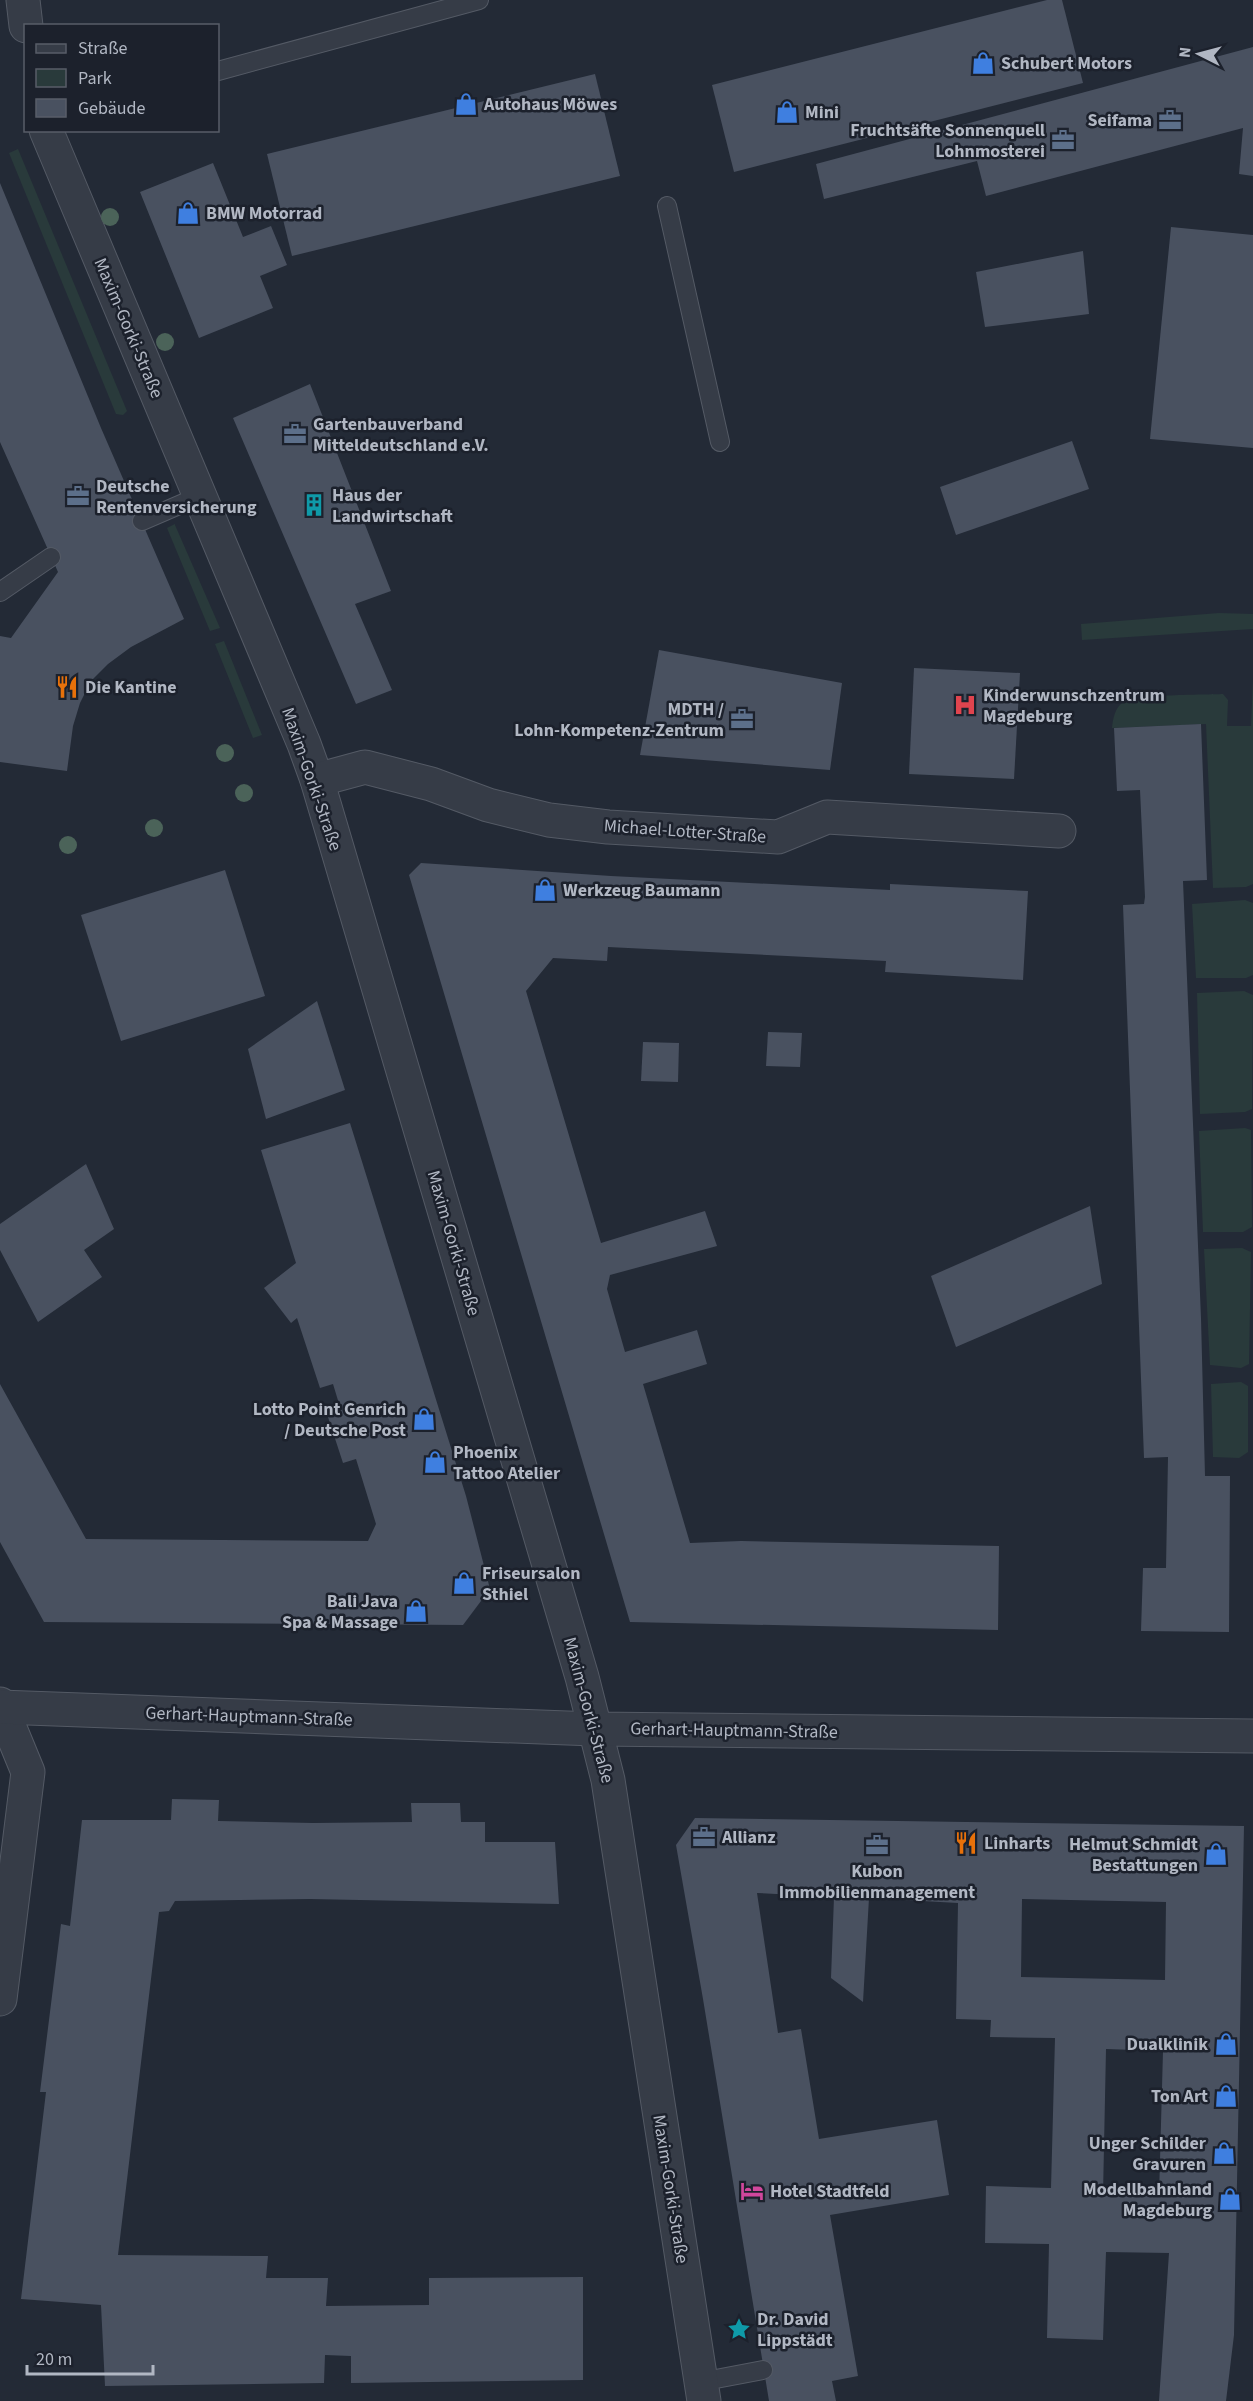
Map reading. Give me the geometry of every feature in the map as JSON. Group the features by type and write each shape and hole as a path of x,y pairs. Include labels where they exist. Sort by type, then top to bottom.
{"street":[{"path":"23,0 26,24"},
{"name":"Maxim-Gorki-Straße","path":"47,132 317,780 582,1677 608,1780 702,2391"},
{"name":"Michael-Lotter-Straße","path":"317,780 365,767 431,784 498,808 549,820 608,827 778,837 827,816 1059,831"},
{"path":"0,1706 28,1772 0,1999"},
{"name":"Gerhart-Hauptmann-Straße","path":"0,1706 594,1729 1253,1736"}],"lane":[{"path":"219,71 479,0"},
{"path":"667,206 720,442"},
{"path":"142,521 200,496"},
{"path":"0,592 51,557"},
{"path":"702,2391 764,2370"}],"green space":[{"path":"18,149 127,411 123,415 116,414 9,153"},
{"path":"175,524 220,628 210,631 167,528"},
{"path":"1219,613 1253,614 1253,629 1082,640 1081,624"},
{"path":"224,641 262,735 253,738 215,644"},
{"path":"1253,678 1253,884 1246,887 1213,888 1206,724 1112,728 1113,721 1120,704 1130,699 1223,694 1228,700 1227,726 1251,726"},
{"path":"1245,900 1253,903 1253,975 1246,978 1196,978 1192,904"},
{"path":"1244,991 1253,995 1252,1109 1245,1112 1200,1114 1197,993"},
{"path":"1245,1128 1251,1130 1252,1227 1243,1232 1203,1232 1199,1131"},
{"path":"1242,1248 1251,1252 1249,1364 1241,1368 1210,1365 1204,1249"},
{"path":"1241,1382 1248,1386 1248,1452 1239,1458 1213,1457 1211,1384"}],"building":[{"path":"1047,0 1062,0 1083,83 734,172 712,85"},
{"path":"1253,47 1253,176 1239,174 1243,128 986,196 977,161 824,199 816,164"},
{"path":"595,74 620,176 292,256 267,154"},
{"path":"213,163 243,237 271,226 287,265 260,276 273,308 199,338 140,192"},
{"name":"Deutsche Rentenversicherung","path":"0,183 101,428 184,619 131,647 108,664 91,681 80,703 73,726 67,771 0,762 0,636 11,638 58,572 0,442"},
{"path":"1171,227 1253,235 1253,448 1150,439"},
{"path":"1083,251 1089,314 985,327 976,272"},
{"name":"Haus der Landwirtschaft","path":"310,384 391,591 355,604 392,690 356,704 233,418"},
{"path":"1072,441 1089,489 956,535 940,487"},
{"name":"MDTH / Lohn-Kompetenz-Zentrum","path":"659,650 842,683 830,770 640,755"},
{"name":"Kinderwunschzentrum Magdeburg","path":"914,668 1020,673 1014,779 909,774"},
{"path":"1201,724 1207,880 1183,881 1201,1318 1205,1476 1230,1476 1229,1632 1141,1631 1143,1568 1166,1568 1168,1457 1144,1458 1123,905 1144,904 1145,897 1140,790 1117,791 1114,728"},
{"path":"421,863 611,876 890,890 890,884 1028,891 1023,980 885,972 886,961 608,947 607,961 553,958 526,991 601,1243 705,1211 717,1246 610,1275 607,1289 625,1352 697,1330 707,1364 643,1384 690,1543 741,1541 999,1546 998,1630 630,1622 409,875"},
{"path":"225,870 265,996 121,1041 81,915"},
{"path":"317,1001 345,1090 266,1119 248,1049"},
{"path":"768,1032 802,1033 800,1067 766,1066"},
{"path":"643,1042 679,1043 678,1082 641,1081"},
{"path":"350,1123 466,1496 490,1589 463,1625 44,1622 0,1542 0,1384 86,1539 368,1541 376,1524 356,1459 343,1463 326,1411 340,1407 333,1384 320,1388 297,1318 291,1323 264,1288 296,1263 261,1150"},
{"path":"86,1164 114,1229 84,1250 102,1277 38,1322 0,1250 0,1224"},
{"path":"1090,1206 1102,1284 956,1347 931,1276"},
{"path":"172,1799 219,1800 218,1821 313,1823 412,1822 411,1803 460,1803 461,1822 485,1822 485,1842 555,1842 559,1904 310,1899 175,1901 169,1911 159,1912 118,2255 268,2256 266,2278 328,2278 326,2306 429,2305 429,2278 583,2277 583,2380 351,2383 351,2356 325,2355 324,2383 105,2386 101,2305 21,2299 46,2092 40,2092 61,1924 70,1926 82,1820 171,1820"},
{"path":"695,1818 1244,1826 1234,2335 1226,2401 1159,2401 1169,2253 1106,2252 1103,2340 1047,2338 1049,2244 985,2243 986,2186 1051,2188 1055,2038 990,2037 991,2020 956,2019 958,1903 869,1898 863,2002 831,1978 834,1897 757,1893 778,2033 801,2029 819,2139 937,2120 949,2195 830,2215 858,2376 832,2381 836,2401 769,2401 676,1845","holes":["1022,1899 1166,1902 1165,1980 1021,1977","1106,2049 1163,2051 1159,2196 1103,2195"]}],"place":[{"name":"Schubert Motors","path":"983,63"},
{"name":"Autohaus Möwes","path":"466,104"},
{"name":"Mini","path":"787,112"},
{"name":"Seifama","path":"1170,120"},
{"name":"Fruchtsäfte Sonnenquell Lohnmosterei","path":"1063,140"},
{"name":"BMW Motorrad","path":"188,213"},
{"name":"Gartenbauverband Mitteldeutschland e.V.","path":"295,434"},
{"name":"Deutsche Rentenversicherung","path":"78,496"},
{"name":"Haus der Landwirtschaft","path":"314,505"},
{"name":"Die Kantine","path":"67,687"},
{"name":"Kinderwunschzentrum Magdeburg","path":"965,705"},
{"name":"MDTH / Lohn-Kompetenz-Zentrum","path":"742,719"},
{"name":"Werkzeug Baumann","path":"545,890"},
{"name":"Lotto Point Genrich / Deutsche Post","path":"424,1419"},
{"name":"Phoenix Tattoo Atelier","path":"435,1462"},
{"name":"Friseursalon Sthiel","path":"464,1583"},
{"name":"Bali Java Spa & Massage","path":"416,1611"},
{"name":"Allianz","path":"704,1837"},
{"name":"Linharts","path":"966,1843"},
{"name":"Kubon Immobilienmanagement","path":"877,1845"},
{"name":"Helmut Schmidt Bestattungen","path":"1216,1854"},
{"name":"Dualklinik","path":"1226,2044"},
{"name":"Ton Art","path":"1226,2096"},
{"name":"Unger Schilder Gravuren","path":"1224,2153"},
{"name":"Hotel Stadtfeld","path":"752,2191"},
{"name":"Modellbahnland Magdeburg","path":"1230,2199"},
{"name":"Dr. David Lippstädt","path":"739,2329"}]}
